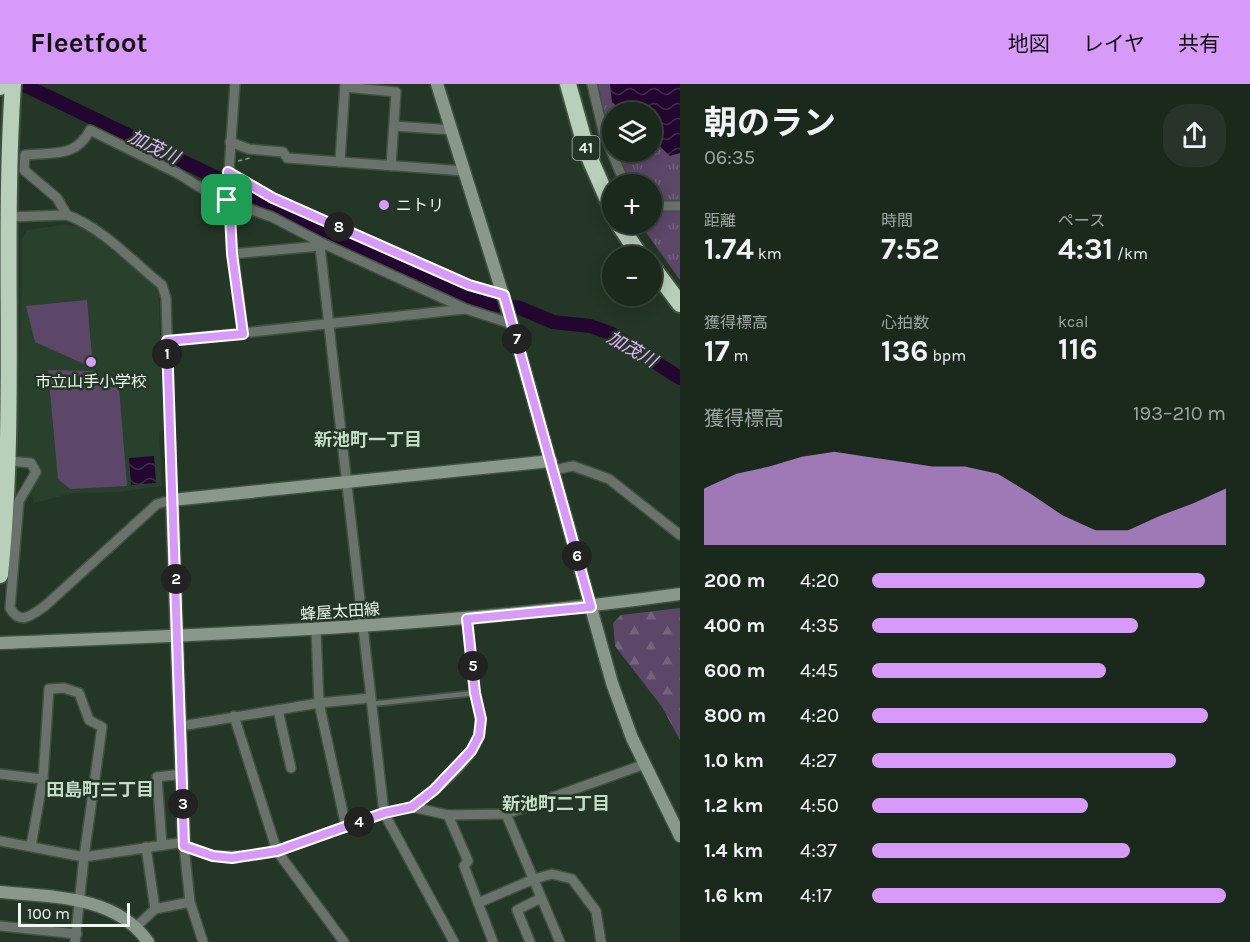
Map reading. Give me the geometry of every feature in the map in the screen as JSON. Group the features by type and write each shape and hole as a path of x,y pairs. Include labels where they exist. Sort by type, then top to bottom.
{"highway":[{"name":"41","path":"568,84 587,152 602,186"},
{"name":"41","path":"576,84 590,139 604,174"},
{"path":"0,575 9,461 6,88"},
{"path":"662,280 680,305"},
{"path":"662,285 680,305"}],"street":[{"path":"235,84 227,200 243,334"},
{"path":"437,84 504,295 612,683 645,764 680,836"},
{"path":"592,84 603,131 621,174"},
{"path":"340,162 345,85 396,92 391,166"},
{"path":"394,126 452,130"},
{"path":"67,215 57,198 24,170 25,155 74,150 82,145 90,130 177,173 217,198 272,217 321,245 465,309 512,324"},
{"path":"230,142 249,149 283,152 286,158 465,171"},
{"path":"228,172 284,203 469,285 504,295"},
{"path":"662,206 680,206"},
{"path":"8,218 67,215 89,226 162,285 166,298 182,726 184,846 190,902 203,942"},
{"path":"232,254 321,245"},
{"path":"321,245 345,481 384,813 454,942"},
{"path":"167,341 465,309"},
{"path":"9,461 31,463 35,466 36,472 19,501 10,608 14,615 21,619 28,618 45,606 157,504 172,500 345,481 573,466 609,479 680,535"},
{"name":"蜂屋太田線","path":"0,643 362,627 591,607 680,594"},
{"path":"412,807 453,772 471,751 479,736 481,719 475,693 467,619"},
{"path":"316,630 319,703 346,827"},
{"path":"0,926 76,938 84,857 102,727 89,720 79,693 64,688 49,689 43,779 31,846"},
{"path":"182,726 319,703 371,701"},
{"path":"278,710 291,768"},
{"path":"234,716 277,851 344,942"},
{"path":"0,841 84,857 178,843 213,856 232,858 277,851 384,813 412,807 448,814 506,813 645,764"},
{"path":"0,774 43,779"},
{"path":"162,845 157,777 182,774"},
{"path":"506,813 560,942"},
{"path":"448,814 468,861 464,866 493,942"},
{"path":"146,847 155,909"},
{"path":"478,903 534,879 552,874 572,879 596,911 601,942"},
{"path":"0,892 79,900 115,912 137,926 148,942"},
{"path":"530,942 517,910 541,898"},
{"path":"137,926 155,909 190,902"}],"lane":[{"path":"371,701 475,693"}],"shaded area":[{"name":"市立山手小学校","path":"62,225 89,230 158,289 165,431 159,432 162,486 118,492 73,493 34,503 30,487 39,477 41,468 37,459 18,456 22,239 27,230"}],"green space":[{"path":"587,84 680,84 680,280 662,255 662,246 656,246 647,234 662,234 662,174 615,174 611,162 662,162 662,102 602,102 602,136"},
{"path":"87,300 93,368 35,342 26,306"},
{"path":"48,370 95,371 110,387 119,387 127,486 70,489 58,479"},
{"path":"680,608 680,740 662,707 615,646 613,623 621,615"}],"water":[{"path":"610,84 680,84 680,153 670,156 662,148 662,102 612,102"},
{"path":"154,456 156,483 131,485 129,458"}],"waterway":[{"name":"加茂川","path":"22,84 456,293 484,303 520,308 553,322 590,326 610,333 680,378"}],"place":[{"name":"ニトリ","path":"384,205"},
{"name":"市立山手小学校","path":"91,362"}],"district":[{"name":"新池町一丁目","path":"368,440"},
{"name":"田島町三丁目","path":"100,790"},
{"name":"新池町二丁目","path":"556,804"}],"route":[{"path":"228,172 273,198 469,285 504,295 591,607 467,619 475,693 481,719 479,736 471,751 453,772 412,807 384,813 308,838 277,851 232,858 213,856 184,846 182,726 167,341 243,334 227,200 228,172"}]}
